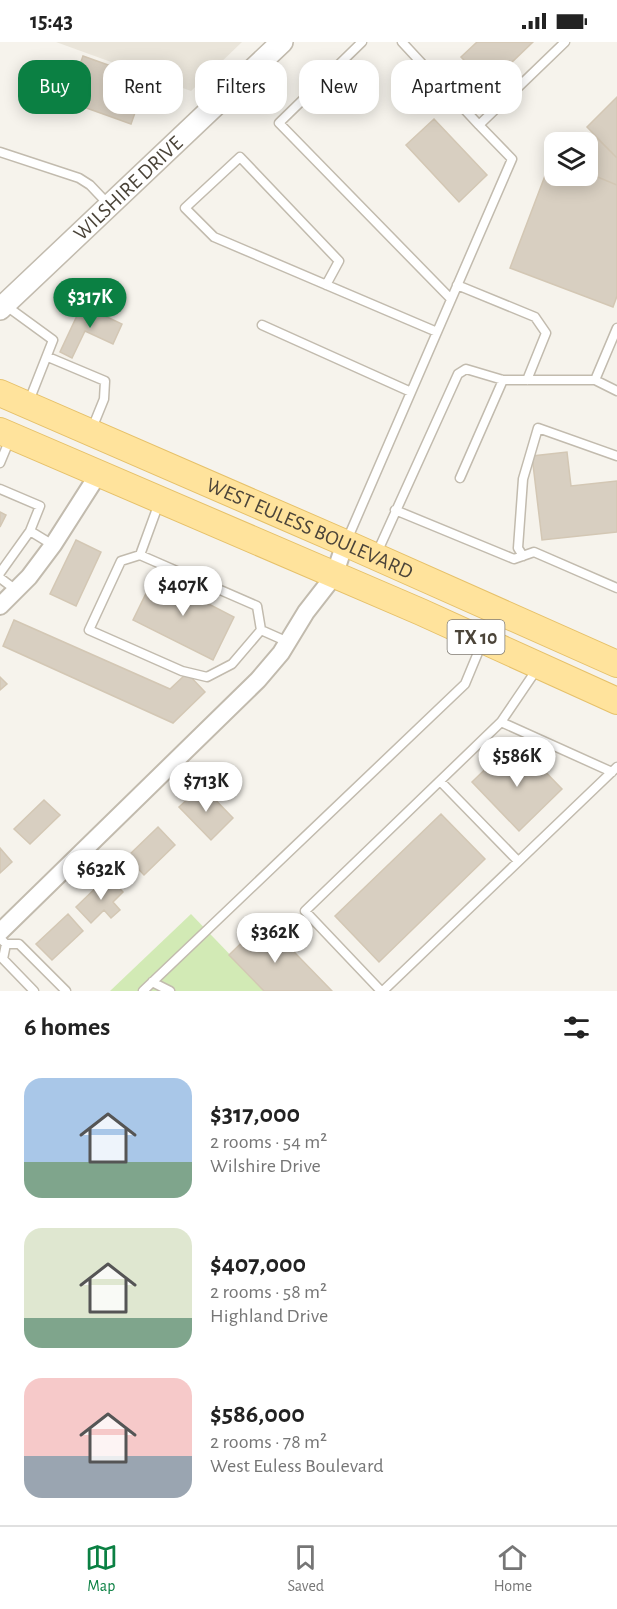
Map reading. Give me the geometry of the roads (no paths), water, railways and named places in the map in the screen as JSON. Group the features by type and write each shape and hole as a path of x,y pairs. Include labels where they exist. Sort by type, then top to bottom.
{"main road":[{"name":"WEST EULESS BOULEVARD","path":"0,393 617,664"},
{"name":"WEST EULESS BOULEVARD","path":"5,434 421,612 617,701"}],"street":[{"name":"WILSHIRE DRIVE","path":"2,307 282,42"},
{"path":"0,606 29,577 99,473"},
{"path":"2,938 258,680 288,642 306,612 334,576 345,543"}],"lane":[{"path":"362,42 279,123 451,299"},
{"path":"345,543 512,159 402,42"},
{"path":"478,125 565,42"},
{"path":"0,152 79,178 90,185 110,205"},
{"path":"326,285 339,261 240,157 185,208 214,237 326,285 437,332"},
{"path":"457,285 535,317 546,333 527,380"},
{"path":"2,307 53,340 28,405"},
{"path":"262,325 411,392"},
{"path":"594,380 617,328"},
{"path":"48,357 105,381 104,399 90,432"},
{"path":"375,556 458,374 466,369 503,380 594,380 617,391"},
{"path":"460,478 503,380"},
{"path":"523,556 518,548 523,479 538,428 617,456"},
{"path":"0,463 5,434"},
{"path":"0,489 40,506 30,531 0,573"},
{"path":"140,555 160,500"},
{"path":"395,510 513,559 534,552 617,588"},
{"path":"30,531 53,544"},
{"path":"140,555 256,606 261,630 232,664 207,677 182,671 89,630 121,561 140,555"},
{"path":"0,578 16,590"},
{"path":"261,630 288,642"},
{"path":"143,991 465,684 483,640"},
{"path":"501,722 614,770 382,991 305,911 501,722 539,666"},
{"path":"440,781 518,861"},
{"path":"34,991 3,959 2,938 19,944 66,991"},
{"path":"152,982 170,991"}]}
